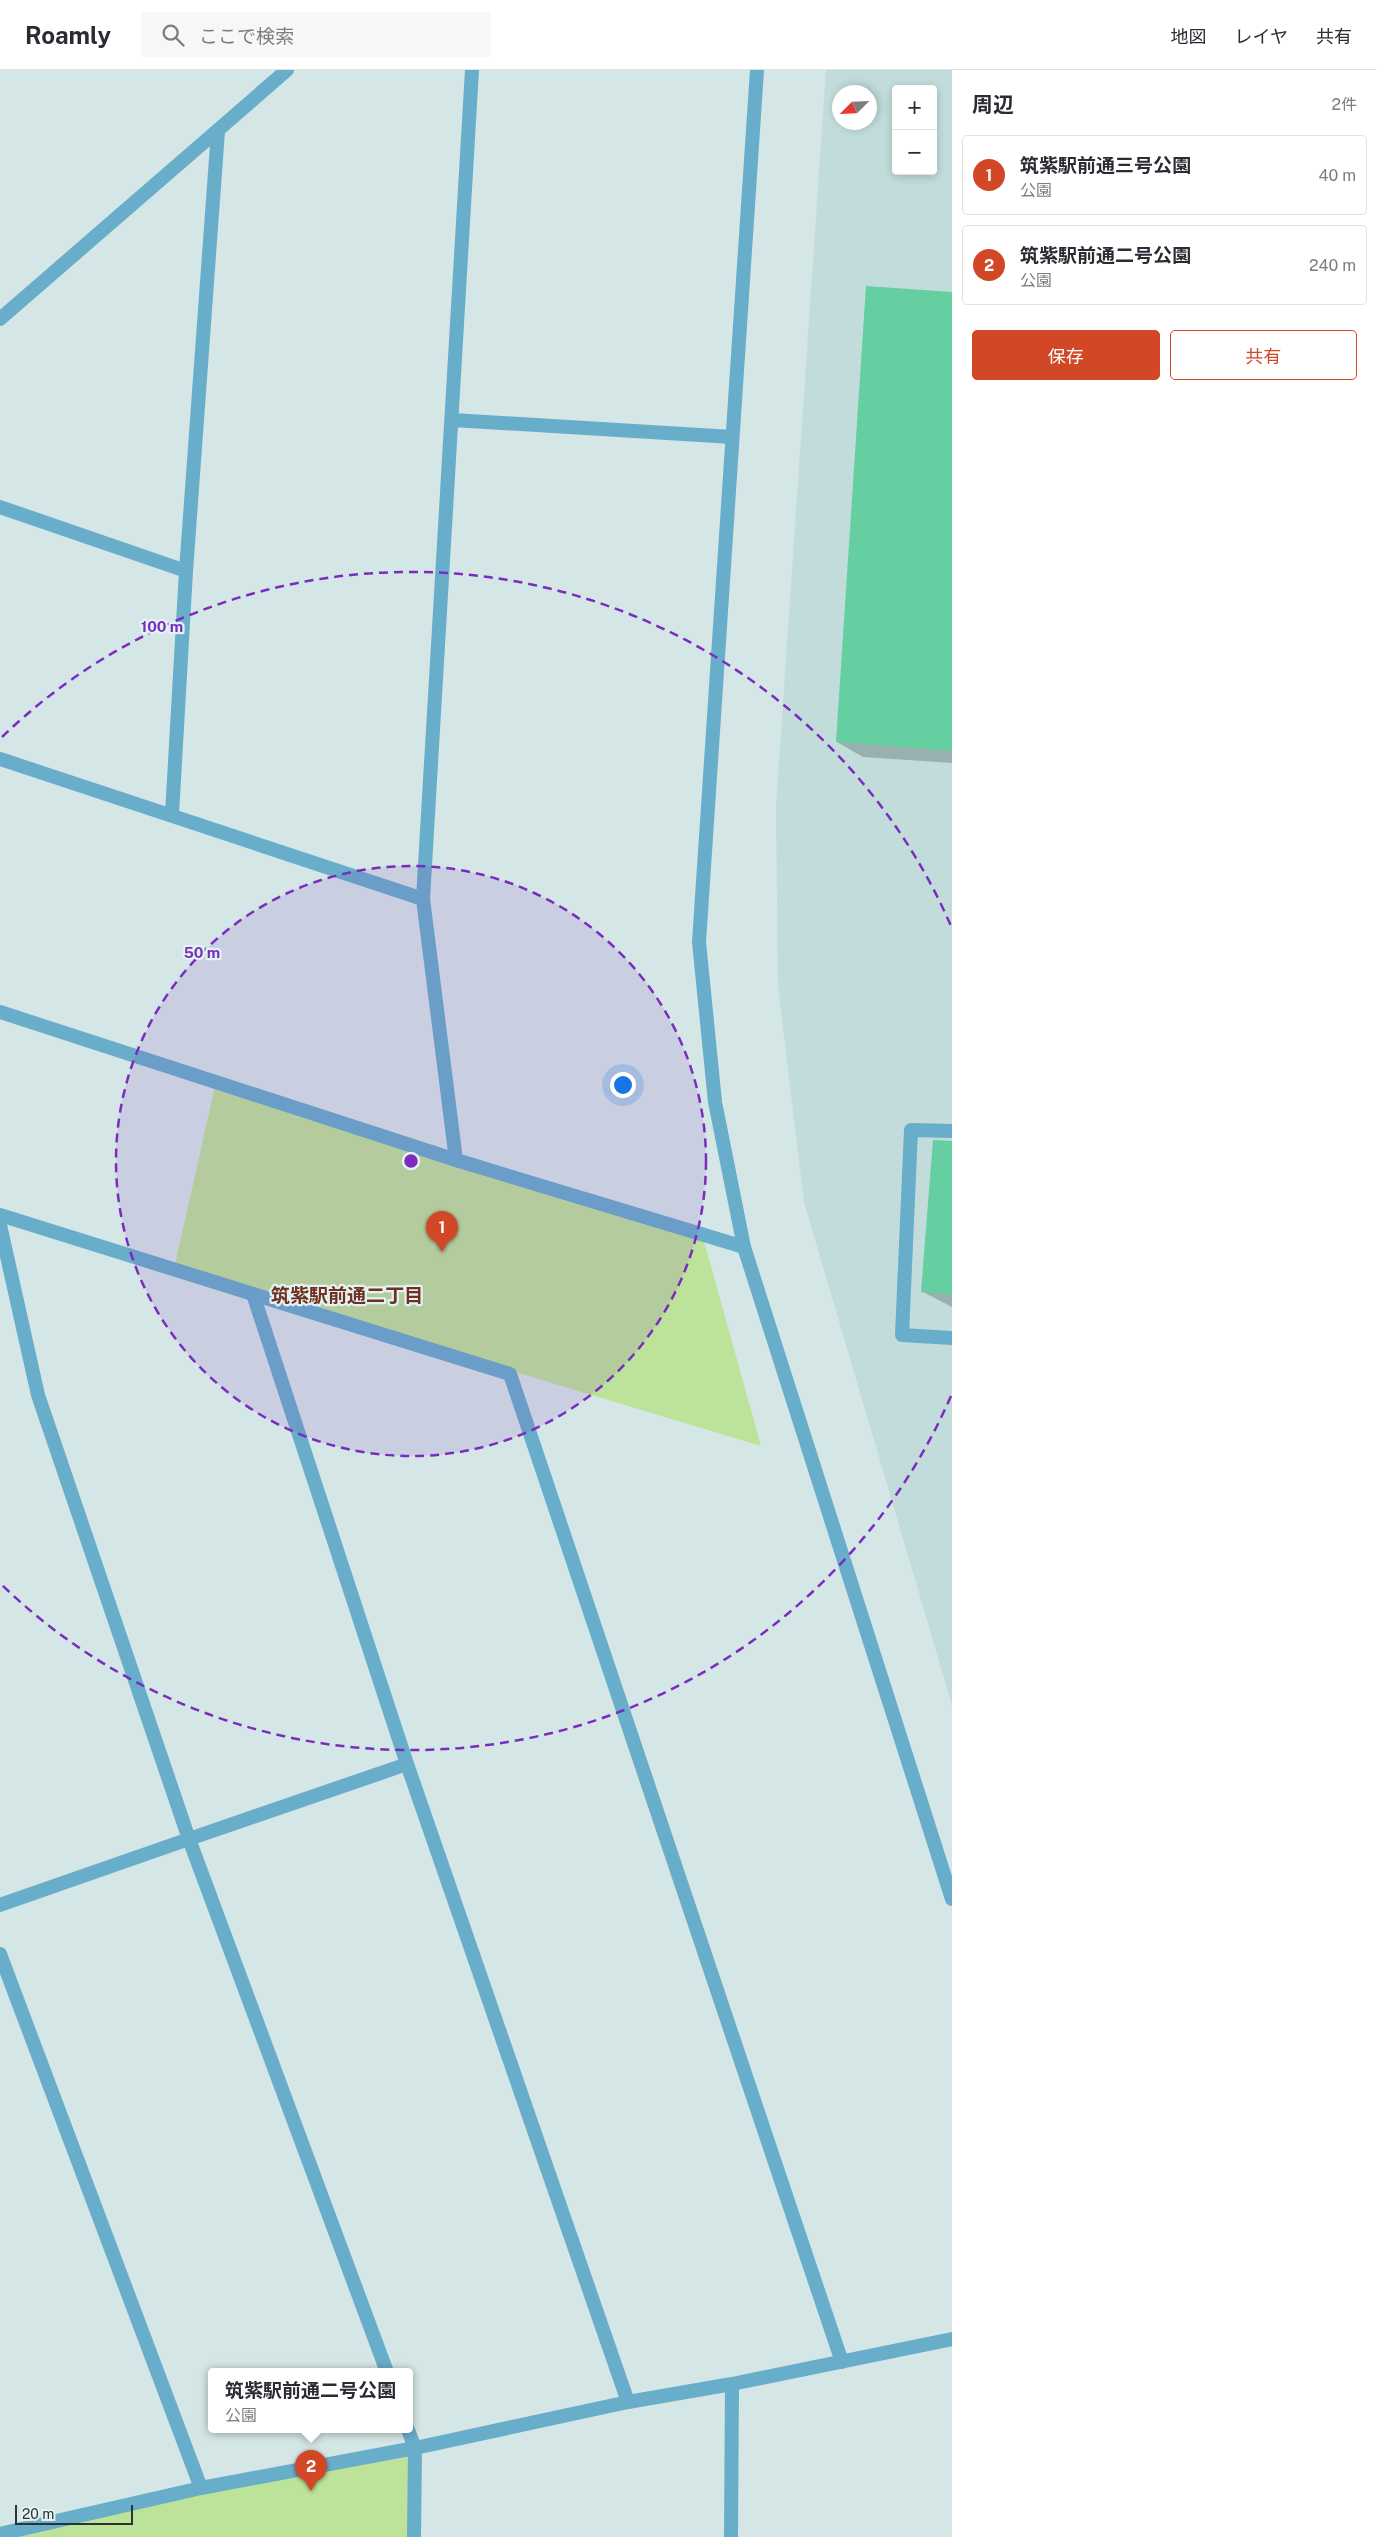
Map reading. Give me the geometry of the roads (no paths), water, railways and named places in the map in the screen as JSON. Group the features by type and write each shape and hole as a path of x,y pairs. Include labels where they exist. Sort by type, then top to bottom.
{"street":[{"path":"0,319 287,70"},
{"path":"456,1160 423,899 453,420 472,70"},
{"path":"757,70 699,942 715,1102 744,1247 952,1899"},
{"path":"172,814 186,571 218,131"},
{"path":"453,420 732,437"},
{"path":"0,507 186,571"},
{"path":"0,759 172,814 423,899"},
{"path":"0,1012 456,1160 744,1247"},
{"path":"952,1131 911,1130 902,1335 952,1338"},
{"path":"0,1215 510,1374 842,2362"},
{"path":"0,1226 38,1394 189,1839 386,2368"},
{"path":"253,1294 408,1764 628,2402"},
{"path":"0,1905 408,1764"},
{"path":"0,1954 201,2488"},
{"path":"0,2534 201,2488 415,2448 628,2402 732,2384 952,2338"},
{"path":"731,2537 732,2384"},
{"path":"409,2433 415,2448 414,2537"}],"place":[{"name":"筑紫駅前通三号公園","path":"442,1252"},
{"name":"筑紫駅前通二号公園","path":"311,2491"}],"district":[{"name":"筑紫駅前通二丁目","path":"347,1295"}]}
